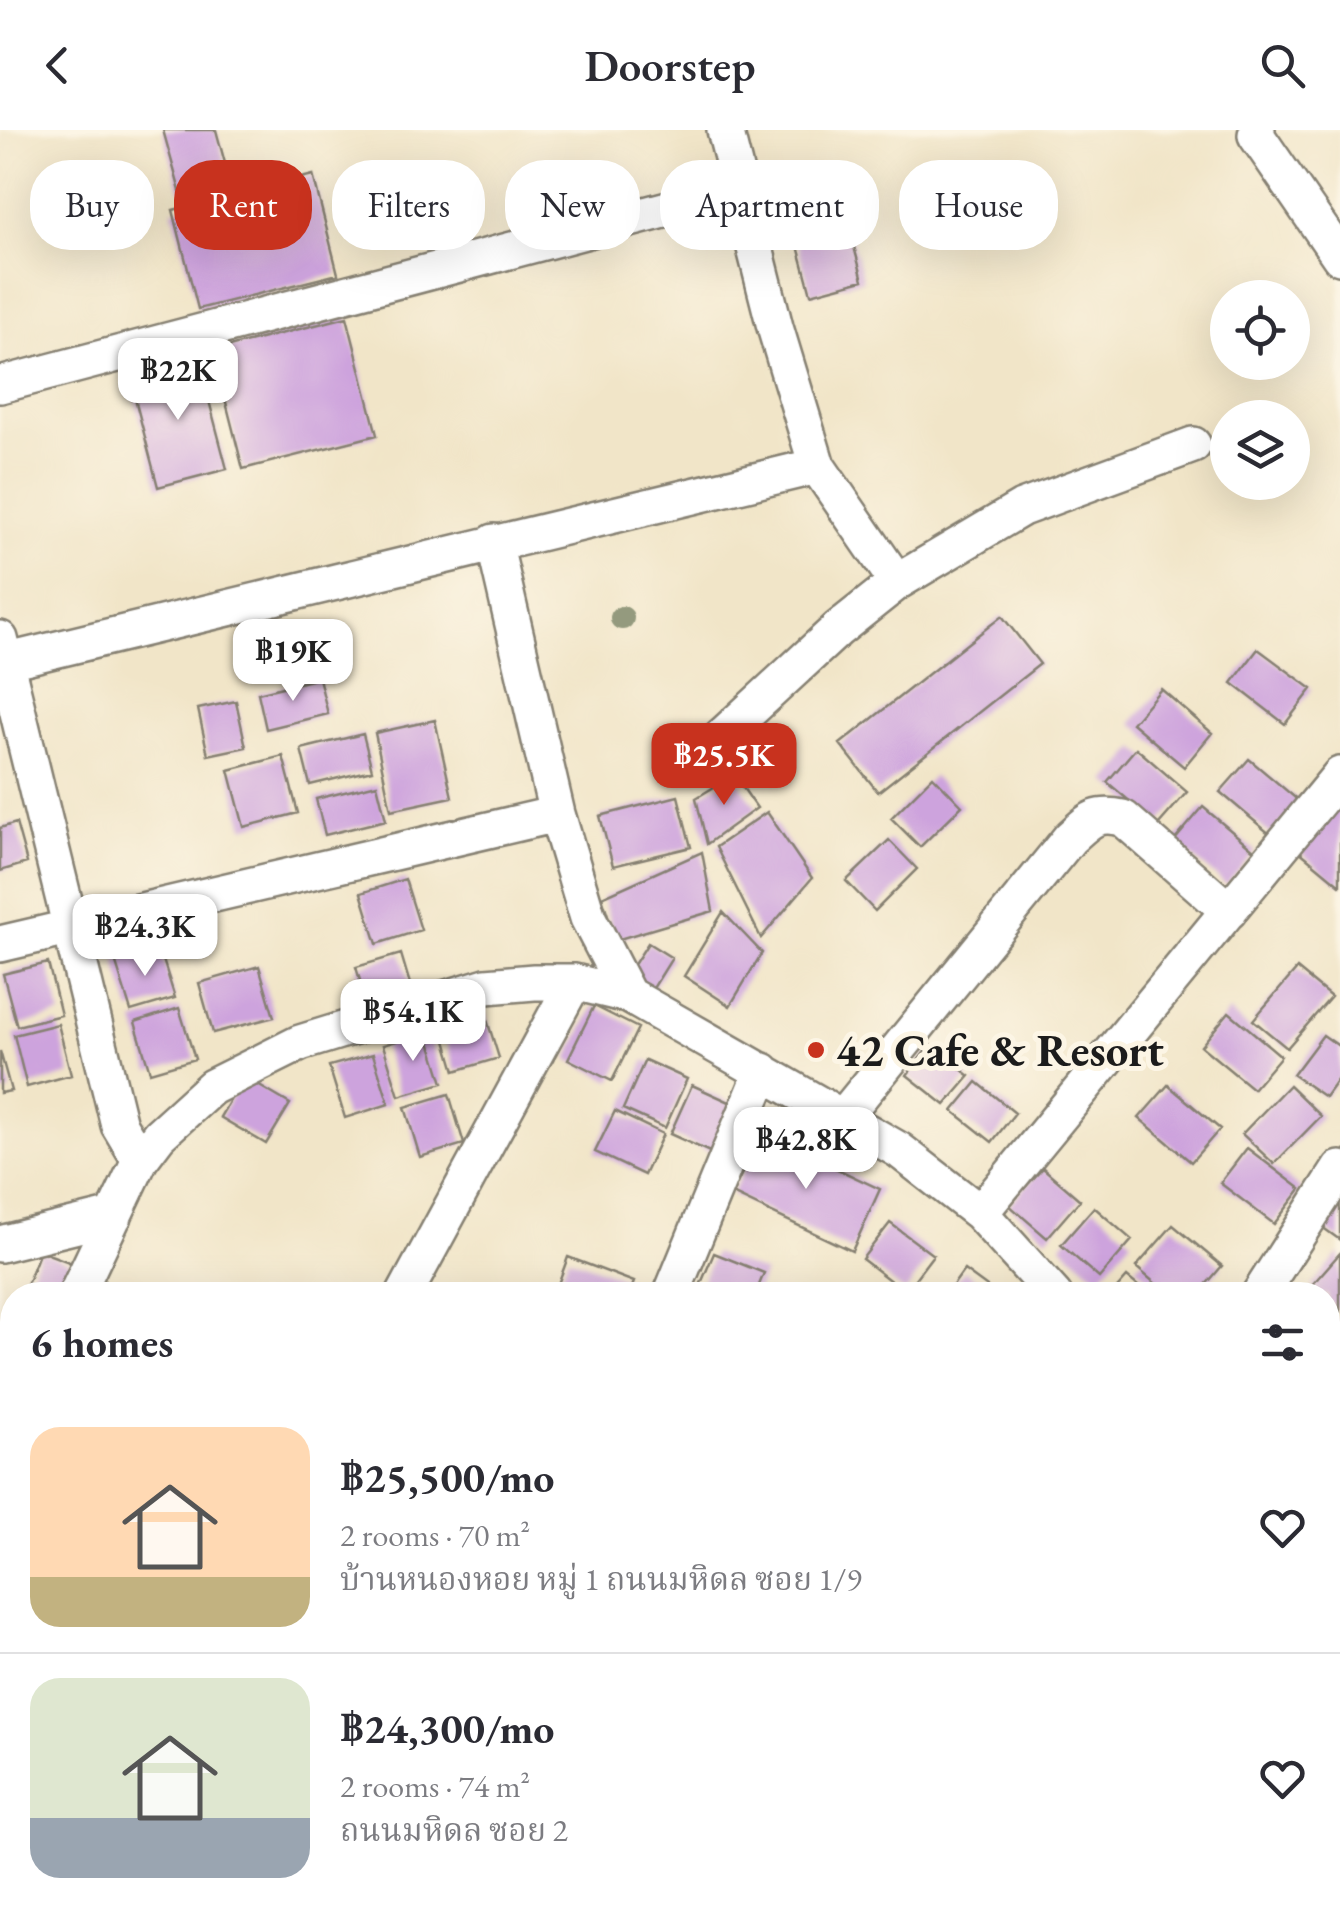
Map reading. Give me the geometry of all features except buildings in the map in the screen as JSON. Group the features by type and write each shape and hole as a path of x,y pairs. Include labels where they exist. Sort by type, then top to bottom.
{"street":[{"path":"725,130 732,160"},
{"path":"1257,130 1256,135 1340,258"},
{"path":"0,386 660,211"},
{"path":"755,250 817,466 898,582"},
{"path":"720,738 838,629 898,582 1022,508 1194,444"},
{"path":"140,1160 119,1126 2,654 817,466"},
{"path":"494,542 556,814 588,918 628,994"},
{"path":"980,1213 1340,775"},
{"path":"0,944 556,814"},
{"path":"843,1117 1070,838 1091,819 1105,814 1123,818 1229,910"},
{"path":"411,1282 574,982"},
{"path":"82,1282 140,1160 158,1135 212,1087 300,1043 486,986 574,982 628,994 900,1150 980,1213 1042,1282"},
{"path":"676,1282 763,1071"},
{"path":"1267,1282 1340,1170"},
{"path":"0,1244 114,1216"}],"place":[{"name":"42 Cafe & Resort","path":"816,1050"}]}
